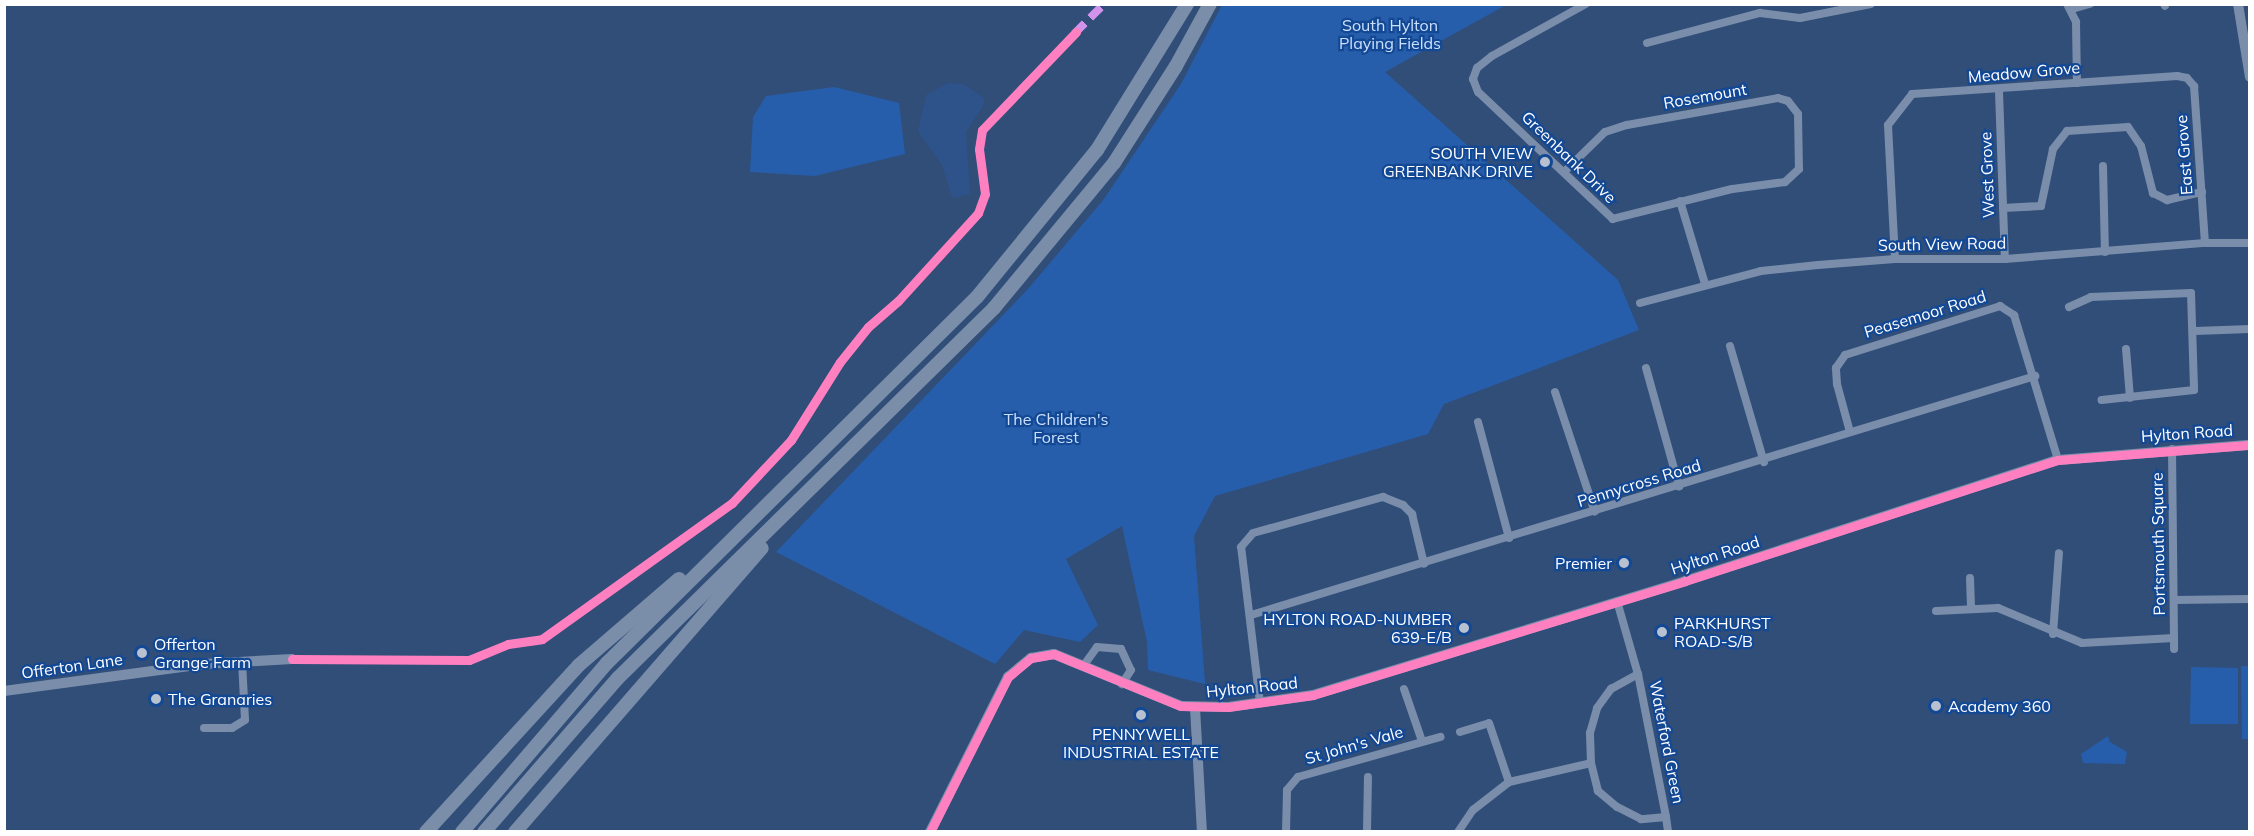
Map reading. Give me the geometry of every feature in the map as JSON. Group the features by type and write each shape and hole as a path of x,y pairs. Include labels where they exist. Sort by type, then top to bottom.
{"highway":[{"path":"462,831 607,663 755,513 903,373 1021,246 1128,106 1187,4"},
{"path":"484,831 618,678 828,474 994,308 1079,208 1145,117 1210,4"},
{"path":"515,831 628,698 828,474"},
{"path":"426,831 579,665 755,513"}],"street":[{"name":"Greenbank Drive","path":"1586,4 1492,56 1477,68 1473,79 1478,92 1613,219 1680,201 1785,182 1795,176"},
{"path":"1647,43 1760,13 1800,18 1844,7 1871,4"},
{"path":"2077,82 2069,7 2090,4"},
{"path":"2238,4 2250,77"},
{"name":"Meadow Grove","path":"1895,259 1888,125 1912,94 1999,91 2077,82 2177,76"},
{"name":"East Grove","path":"2177,76 2187,78 2194,86 2205,243"},
{"name":"West Grove","path":"1999,91 2005,259"},
{"name":"Rosemount","path":"1564,172 1605,132 1628,125 1779,98 1788,101 1798,114 1800,161 1795,176"},
{"path":"2003,208 2041,206 2053,149 2067,131 2128,127 2141,146 2153,193 2167,200 2202,192"},
{"path":"2103,166 2105,252"},
{"path":"1680,201 1705,284"},
{"name":"South View Road","path":"1640,303 1761,271 1895,259 2005,259 2205,243 2250,243"},
{"path":"2069,307 2091,297 2191,293 2195,331 2194,390 2102,400"},
{"name":"Peasemoor Road","path":"1850,432 1836,376 1836,368 1845,355 2000,306 2014,315 2035,376 2058,460"},
{"path":"2195,331 2250,329"},
{"path":"1730,346 1764,462"},
{"path":"2126,349 2130,398"},
{"path":"1646,368 1678,486"},
{"name":"Pennycross Road","path":"1251,615 1764,462 1850,432 2035,376"},
{"path":"1555,392 1595,512"},
{"path":"1478,422 1509,538"},
{"name":"Hylton Road","path":"1195,708 1260,703 1313,695 1617,602 2058,460 2248,444"},
{"name":"Portsmouth Square","path":"2172,449 2175,649"},
{"path":"1260,703 1241,547 1253,533 1383,497 1403,505 1412,514 1424,564"},
{"path":"2053,634 2059,553"},
{"path":"1970,578 1971,609"},
{"path":"2174,600 2250,599"},
{"path":"1617,602 1638,674"},
{"name":"Portsmouth Square","path":"1936,611 1998,608 2053,634 2082,643 2174,638"},
{"path":"1084,665 1097,647 1121,649 1131,670 1122,684"},
{"path":"930,831 1016,667 1031,658 1054,654 1084,665 1122,684 1195,708 1202,831"},
{"path":"204,728 232,728 245,720 242,661 292,659"},
{"name":"Offerton Lane","path":"4,691 145,670 242,661"},
{"name":"Waterford Green","path":"1638,674 1666,816 1641,819 1617,807 1598,791 1591,763 1590,733 1598,708 1611,689 1638,674"},
{"path":"1404,689 1422,741"},
{"path":"1460,732 1489,723 1509,782"},
{"name":"St John's Vale","path":"1286,831 1287,790 1298,777 1440,737"},
{"path":"1458,831 1473,810 1509,782 1591,763"},
{"path":"1367,831 1368,777"},
{"path":"1666,816 1668,831"}],"green space":[{"name":"The Children's Forest","path":"1222,5 1506,5 1385,72 1618,280 1639,330 1444,404 1428,434 1215,496 1194,536 1205,684 1148,670 1147,642 1122,526 1066,559 1098,625 1080,642 1024,630 995,664 776,552 1028,289 1104,199 1181,84"},
{"path":"834,87 899,103 905,154 815,176 750,172 753,117 766,96"},
{"path":"2241,666 2249,666 2249,739 2242,739"},
{"path":"2191,667 2238,668 2238,724 2190,724"},
{"path":"2108,736 2110,742 2127,752 2125,764 2083,763 2081,754"}],"shaded area":[{"path":"948,83 963,84 984,98 984,104 966,132 970,194 952,198 942,165 918,131 926,95"}],"marked path":[{"path":"1074,34 1104,4"}],"cycle path":[{"path":"292,659 469,660 508,644 542,639 732,503 791,440 840,362 868,327 898,301 978,213 985,194 979,149 982,130 1076,32"},
{"path":"930,832 1008,677 1031,658 1054,654 1181,706 1228,707 1313,695 1685,581 2058,460 2250,445"}],"place":[{"name":"SOUTH VIEW GREENBANK DRIVE","path":"1545,162"},
{"name":"Premier","path":"1624,563"},
{"name":"HYLTON ROAD-NUMBER 639-E/B","path":"1464,628"},
{"name":"PARKHURST ROAD-S/B","path":"1662,632"},
{"name":"Offerton Grange Farm","path":"142,653"},
{"name":"The Granaries","path":"156,699"},
{"name":"Academy 360","path":"1936,706"},
{"name":"PENNYWELL INDUSTRIAL ESTATE","path":"1141,715"}],"park label":[{"name":"South Hylton Playing Fields","path":"1390,34"}]}
